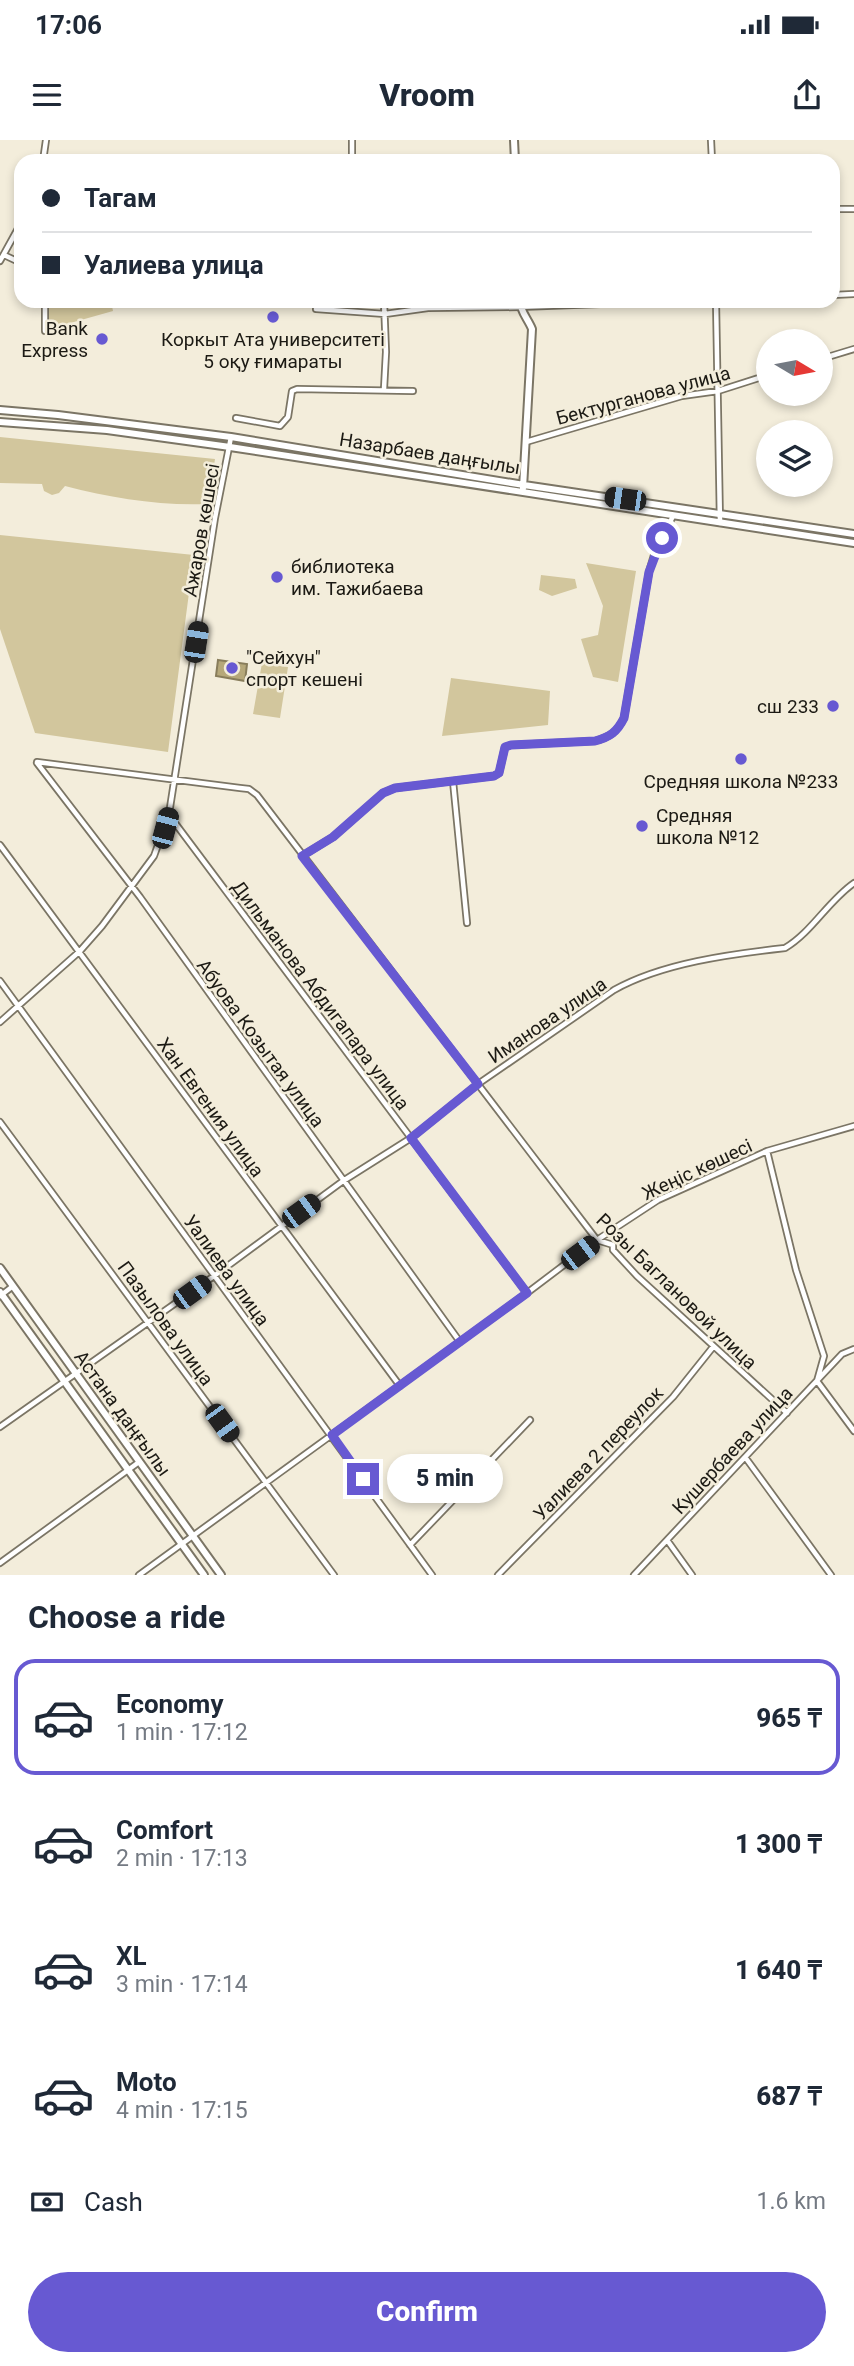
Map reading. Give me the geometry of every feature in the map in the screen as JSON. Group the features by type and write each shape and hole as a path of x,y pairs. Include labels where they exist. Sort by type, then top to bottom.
{"main road":[{"path":"522,308 532,329 522,493"},
{"name":"Назарбаев даңғылы","path":"0,410 231,437 524,485 854,534"},
{"name":"Назарбаев даңғылы","path":"0,422 107,430 230,446 854,543"},
{"name":"Астана даңғылы","path":"0,1268 221,1575"},
{"name":"Астана даңғылы","path":"1,1294 204,1575"}],"street":[{"path":"0,261 14,236"},
{"path":"4,255 14,260"},
{"path":"45,308 45,331"},
{"path":"384,389 385,308"},
{"path":"316,309 385,314 428,308"},
{"path":"716,308 720,523"},
{"path":"833,355 854,349"},
{"name":"Бектурганова улица","path":"526,442 682,396 718,391 756,379"},
{"path":"236,418 280,426 288,417 292,391 297,389 413,391"},
{"name":"Ажаров көшесі","path":"0,1022 80,951 155,856 169,814 215,518 231,437"},
{"path":"302,856 333,837 383,793 395,788 494,776 499,773 505,747 595,741 607,738 618,730 624,718 649,572 654,555 673,516"},
{"name":"Розы Баглановой улица","path":"37,762 249,789 257,795 597,1240 613,1245 613,1250 637,1276 787,1413"},
{"name":"Абуова Козытая улица","path":"37,762 460,1342"},
{"path":"453,781 467,923"},
{"name":"Дильманова Абдигапара улица","path":"169,814 527,1293"},
{"name":"Хан Евгения улица","path":"0,845 400,1386"},
{"name":"Иманова улица","path":"0,1427 343,1181 411,1138 478,1084 588,1007 629,981 746,952 785,948 794,942 838,894 854,883"},
{"name":"Уалиева улица","path":"0,981 432,1575"},
{"name":"Пазылова улица","path":"0,1122 334,1575"},
{"name":"Жеңіс көшесі","path":"182,1544 597,1240 658,1200 768,1151 854,1126"},
{"path":"768,1151 796,1270 824,1356 817,1381 854,1431"},
{"path":"1,1294 13,1286"},
{"name":"Уалиева 2 переулок","path":"498,1575 673,1397 713,1347"},
{"name":"Кушербаева улица","path":"634,1575 842,1354 854,1349"},
{"path":"410,1545 530,1420"},
{"path":"745,1457 831,1575"},
{"path":"0,1563 139,1462"},
{"path":"667,1540 692,1575"},
{"path":"139,1575 182,1544"}],"shaded area":[{"path":"48,308 112,308 113,311 49,329"},
{"path":"0,437 215,459 208,504 136,500 65,486 59,493 52,495 44,491 42,484 0,483"},
{"path":"0,535 194,555 168,752 35,733 0,629"},
{"path":"586,563 636,571 618,682 593,677 581,639 598,635 603,606"},
{"path":"541,575 575,579 577,588 552,596 539,590"},
{"path":"218,660 247,664 245,681 216,676"},
{"path":"262,663 288,667 280,718 253,714"},
{"path":"451,678 550,691 548,725 442,736"}],"place":[{"name":"Коркыт Ата университеті 5 оқу ғимараты","path":"273,317"},
{"name":"Bank Express","path":"102,339"},
{"name":"библиотека им. Тажибаева","path":"277,577"},
{"name":"\"Сейхун\" спорт кешені","path":"232,668"},
{"name":"сш 233","path":"833,706"},
{"name":"Средняя школа №233","path":"741,759"},
{"name":"Средняя школа №12","path":"642,826"}],"route":[{"path":"363,1479 332,1435 527,1293 411,1138 478,1084 302,856 333,837 383,793 395,788 494,776 499,773 505,747 595,741 607,738 618,730 624,718 649,572 662,538"}]}
